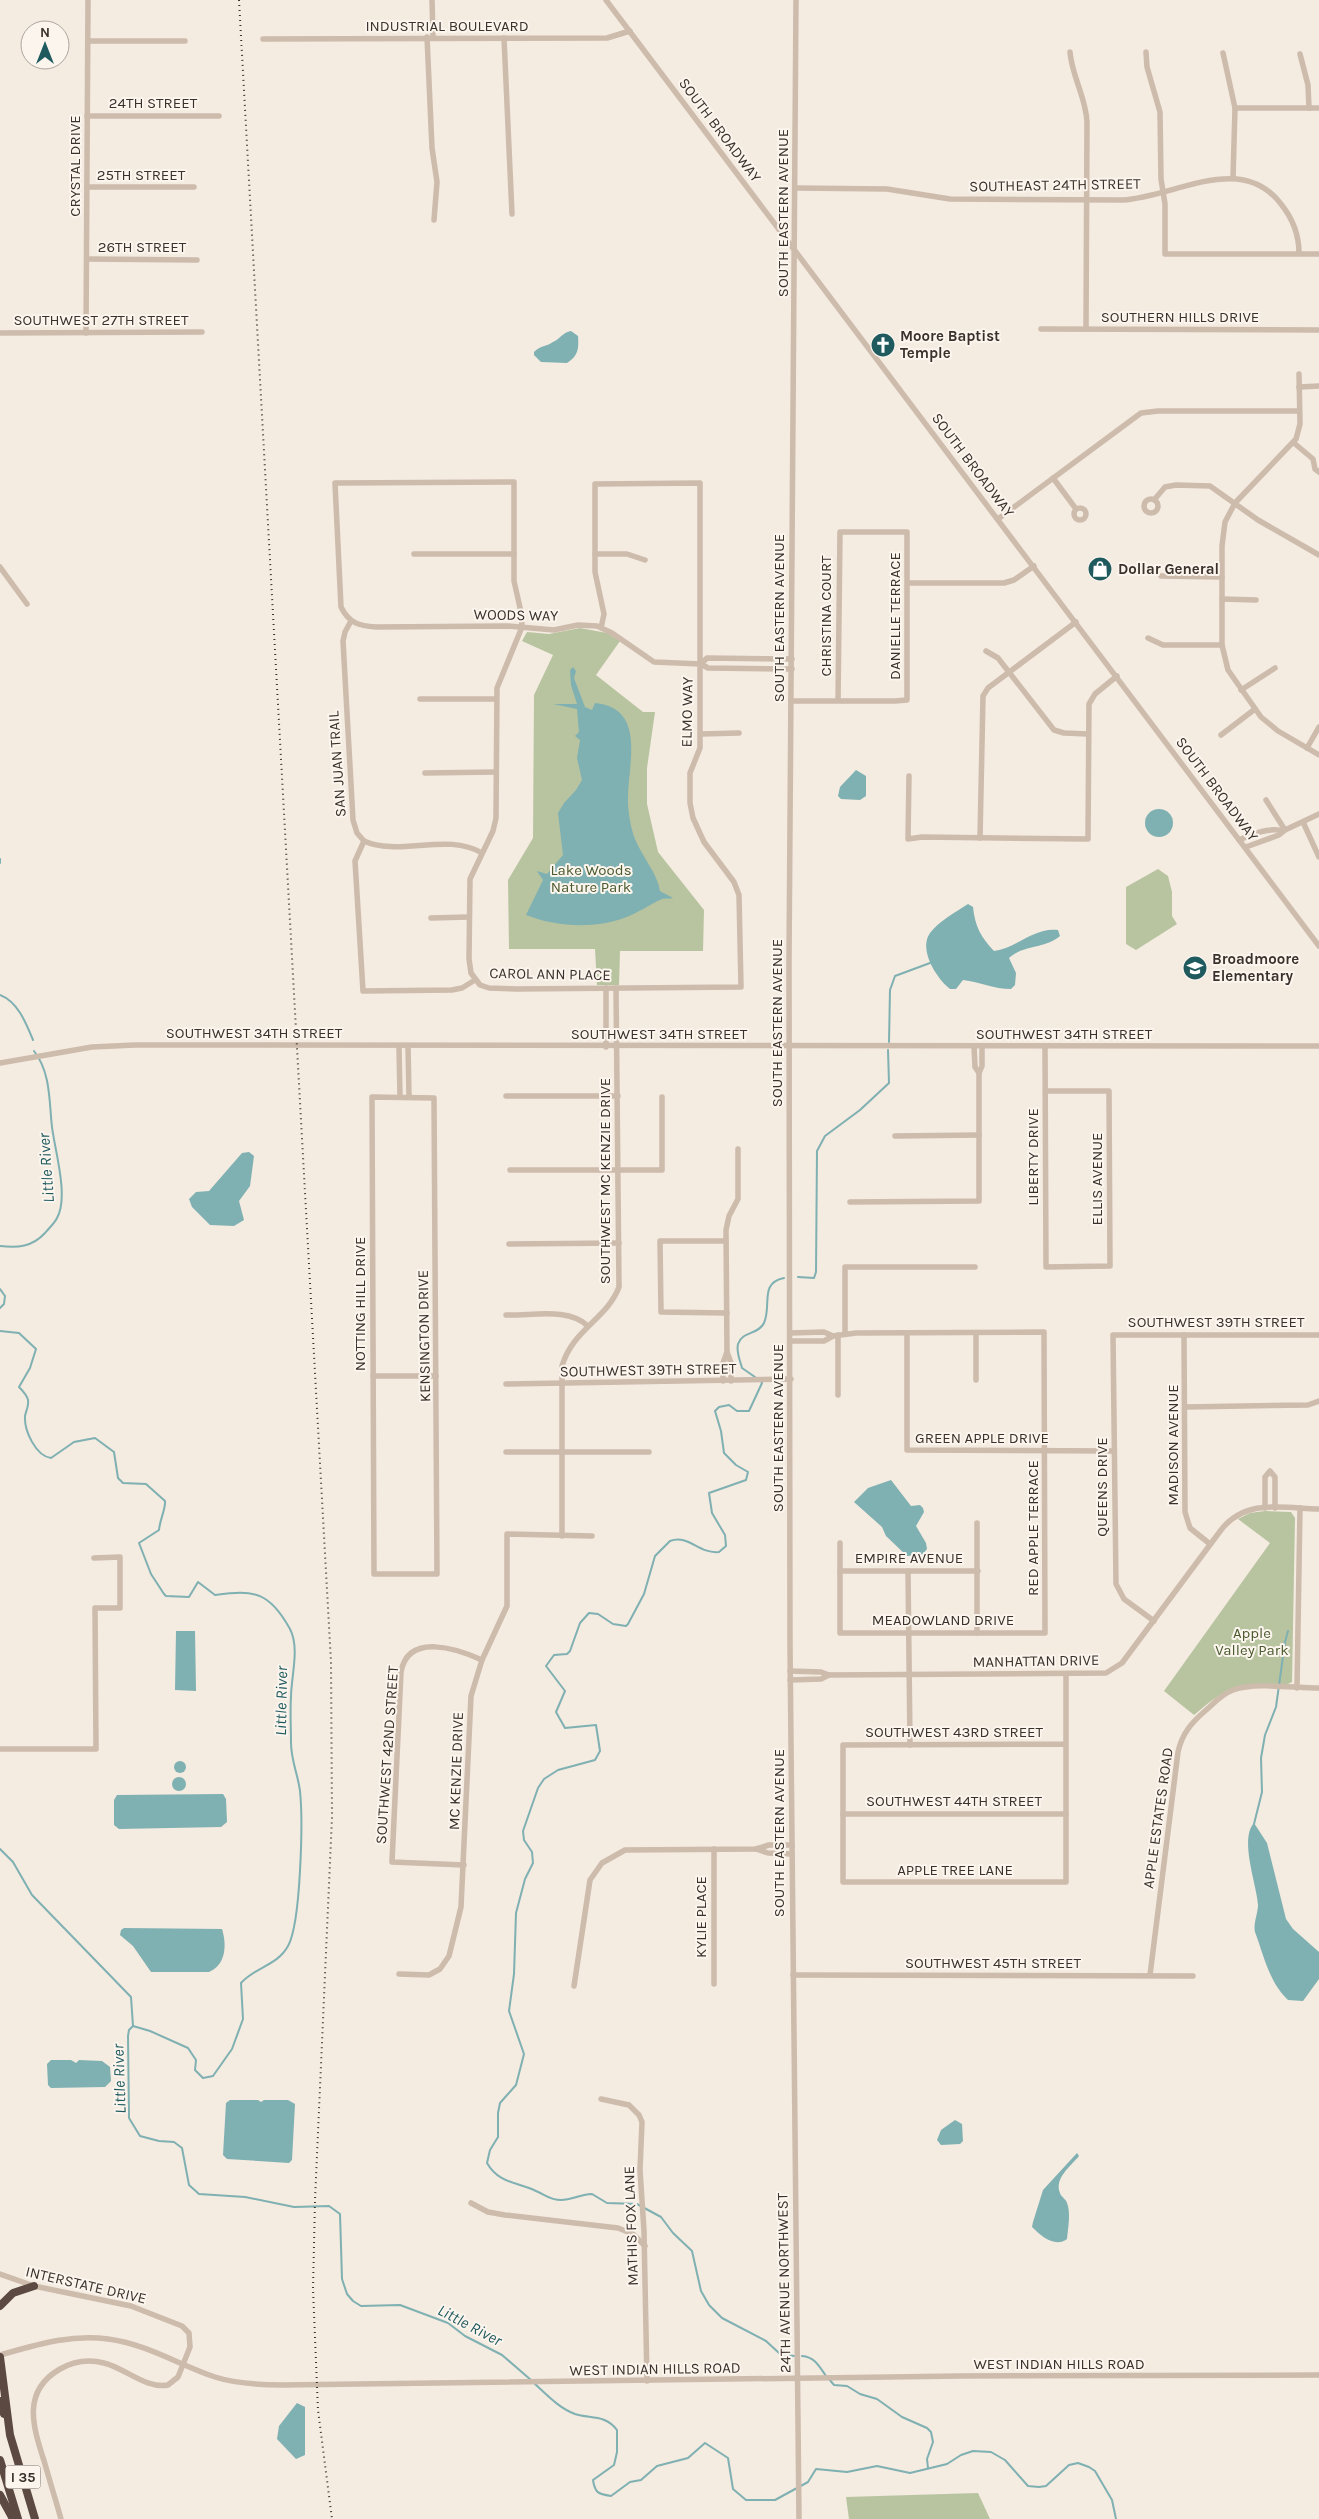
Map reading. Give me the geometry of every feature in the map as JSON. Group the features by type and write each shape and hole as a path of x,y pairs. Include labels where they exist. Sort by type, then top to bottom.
{"highway":[{"path":"0,2306 13,2293 34,2286"},
{"path":"0,2356 10,2435"},
{"name":"I 35","path":"0,2401 35,2519"},
{"name":"I 35","path":"0,2460 18,2519"},
{"path":"0,2495 13,2519"}],"street":[{"name":"CRYSTAL DRIVE","path":"86,332 88,0"},
{"path":"432,0 430,37 432,148 437,182 434,220"},
{"name":"SOUTH BROADWAY","path":"606,0 1319,946"},
{"name":"SOUTH EASTERN AVENUE","path":"794,2046 790,1680 791,1046 789,962 796,0"},
{"name":"INDUSTRIAL BOULEVARD","path":"264,39 430,37 606,38 630,31"},
{"path":"504,38 512,214"},
{"path":"88,41 186,42"},
{"path":"1070,52 1072,68 1087,113 1086,329"},
{"path":"1146,52 1147,67 1160,112 1160,179 1163,193 1165,254 1319,254"},
{"path":"1223,53 1235,108 1233,178"},
{"path":"1300,54 1308,85 1309,108"},
{"path":"1235,108 1319,108"},
{"name":"24TH STREET","path":"87,116 219,116"},
{"name":"SOUTHEAST 24TH STREET","path":"796,188 886,189 950,199 1132,199 1163,193 1218,178 1233,178 1248,181 1266,189 1280,202 1295,229 1299,254"},
{"name":"25TH STREET","path":"87,187 194,187"},
{"name":"26TH STREET","path":"87,259 198,260"},
{"name":"SOUTHERN HILLS DRIVE","path":"1042,329 1319,330"},
{"name":"SOUTHWEST 27TH STREET","path":"0,333 202,332"},
{"path":"1299,374 1299,431 1294,443 1235,503 1225,522 1223,533 1222,645 1228,670 1255,709 1269,725 1319,755"},
{"path":"1299,387 1319,386"},
{"path":"998,519 1141,413 1158,411 1299,411"},
{"path":"1294,443 1317,461 1315,469 1319,472"},
{"path":"1053,478 1076,509"},
{"path":"351,621 341,607 335,483 514,482 514,581 521,612 522,627 517,643 498,683 496,699 494,825 470,879 469,959 471,973 475,980"},
{"name":"ELMO WAY","path":"595,554 595,484 700,483 700,753 692,769 689,781 691,808 704,842 734,882 739,895 740,987"},
{"path":"1154,500 1165,487 1204,484 1216,489 1258,520 1319,555"},
{"name":"CHRISTINA COURT","path":"838,701 840,532 907,532"},
{"name":"DANIELLE TERRACE","path":"838,701 907,700 907,532"},
{"path":"414,554 514,554"},
{"path":"601,628 604,609 595,572 595,554 627,554 645,560"},
{"path":"908,583 1009,582 1034,566"},
{"path":"0,568 27,604"},
{"path":"1161,576 1222,577"},
{"path":"1222,600 1256,600"},
{"name":"WOODS WAY","path":"351,621 360,625 376,627 522,627 554,630 578,625 601,628 654,662 701,664 708,668 792,668"},
{"name":"SAN JUAN TRAIL","path":"351,621 343,641 351,798 354,827 364,841"},
{"path":"980,838 982,701 988,688 1076,622"},
{"path":"1148,638 1163,645 1222,645"},
{"path":"986,651 998,658 1054,730 1064,733 1088,734"},
{"name":"WOODS WAY","path":"701,664 707,658 792,659"},
{"path":"1241,690 1275,668"},
{"path":"909,776 908,839 1088,839 1088,734 1092,698 1117,676"},
{"path":"420,699 496,699"},
{"path":"791,701 838,701"},
{"path":"1221,735 1255,709"},
{"path":"1307,748 1319,727"},
{"path":"700,734 739,733"},
{"path":"425,773 496,772"},
{"path":"1266,800 1284,830"},
{"path":"1240,840 1258,832 1284,830 1319,814"},
{"path":"1303,822 1319,857"},
{"path":"1246,847 1279,836 1284,830"},
{"path":"364,841 382,845 462,845 482,852"},
{"name":"CAROL ANN PLACE","path":"364,841 358,850 355,861 363,991 452,990 462,988 475,980 480,985 494,988 740,987"},
{"path":"432,918 469,917"},
{"path":"606,988 606,1047"},
{"name":"SOUTHWEST MC KENZIE DRIVE","path":"562,1536 562,1366 567,1352 616,1295 619,1281 616,988"},
{"name":"SOUTHWEST 34TH STREET","path":"0,1063 92,1047 136,1045 606,1047 1319,1046"},
{"path":"399,1046 400,1097"},
{"path":"408,1046 409,1097"},
{"path":"974,1046 975,1068 979,1073"},
{"path":"850,1202 979,1201 979,1073 982,1066 982,1046"},
{"name":"LIBERTY DRIVE","path":"1045,1046 1046,1267 1110,1266"},
{"name":"ELLIS AVENUE","path":"1045,1091 1109,1091 1110,1266"},
{"path":"506,1096 618,1096"},
{"name":"NOTTING HILL DRIVE","path":"434,1098 372,1097 374,1574 437,1574"},
{"path":"510,1170 662,1170 662,1097"},
{"name":"KENSINGTON DRIVE","path":"434,1098 437,1574"},
{"path":"894,1136 979,1135"},
{"path":"731,1381 727,1352 726,1241 729,1216 738,1198 738,1149"},
{"path":"726,1241 660,1241 661,1312 727,1312"},
{"path":"509,1244 619,1244"},
{"path":"845,1334 844,1268 975,1267"},
{"path":"506,1315 570,1315 588,1326"},
{"path":"790,1333 824,1332 835,1336"},
{"path":"790,1341 824,1341 845,1334 976,1332 976,1380"},
{"name":"RED APPLE TERRACE","path":"976,1332 1044,1332 1046,1633"},
{"name":"GREEN APPLE DRIVE","path":"906,1333 907,1450 1114,1451"},
{"name":"SOUTHWEST 39TH STREET","path":"1113,1335 1319,1335"},
{"name":"QUEENS DRIVE","path":"1113,1335 1116,1584 1124,1598 1154,1621"},
{"name":"MADISON AVENUE","path":"1184,1335 1186,1519 1193,1532 1210,1544"},
{"path":"835,1336 838,1395"},
{"path":"723,1381 723,1363 727,1352"},
{"path":"373,1376 436,1376"},
{"name":"SOUTHWEST 39TH STREET","path":"506,1384 790,1379"},
{"path":"1185,1407 1308,1406 1319,1402"},
{"path":"506,1452 649,1452"},
{"path":"1265,1508 1265,1477 1270,1471 1275,1477 1275,1508"},
{"path":"1297,1688 1300,1508"},
{"path":"1210,1544 1233,1516 1246,1509 1319,1509"},
{"path":"977,1523 977,1633"},
{"name":"MC KENZIE DRIVE","path":"400,1974 429,1974 440,1969 448,1956 462,1908 471,1696 482,1660 507,1606 507,1534 562,1536"},
{"path":"562,1536 592,1536"},
{"path":"840,1543 840,1571"},
{"name":"MANHATTAN DRIVE","path":"790,1671 821,1672 829,1675 1100,1674 1117,1668 1210,1544"},
{"path":"0,1749 96,1749 95,1608 120,1608 120,1556 94,1558"},
{"name":"MEADOWLAND DRIVE","path":"840,1571 840,1633 1046,1633"},
{"name":"EMPIRE AVENUE","path":"840,1571 978,1571"},
{"path":"908,1571 910,1745"},
{"name":"SOUTHWEST 42ND STREET","path":"464,1865 392,1862 401,1672 404,1661 410,1654 427,1647 461,1651 482,1660"},
{"path":"1066,1674 1066,1814"},
{"name":"MANHATTAN DRIVE","path":"790,1680 822,1679 829,1675"},
{"name":"APPLE ESTATES ROAD","path":"1150,1975 1178,1752 1184,1734 1195,1720 1233,1690 1246,1688 1319,1688"},
{"name":"SOUTHWEST 43RD STREET","path":"843,1814 842,1745 1066,1744"},
{"name":"SOUTHWEST 44TH STREET","path":"843,1814 1066,1814"},
{"name":"APPLE TREE LANE","path":"843,1814 843,1882 1066,1882 1066,1814"},
{"path":"574,1986 589,1886 595,1870 602,1862 616,1854 631,1849 756,1849 769,1845 792,1845"},
{"name":"KYLIE PLACE","path":"714,1849 714,1984"},
{"path":"756,1849 768,1853 792,1854"},
{"name":"SOUTHWEST 45TH STREET","path":"793,1975 1193,1976"},
{"name":"24TH AVENUE NORTHWEST","path":"794,2046 799,2519"},
{"name":"MATHIS FOX LANE","path":"601,2099 629,2105 641,2118 640,2185 645,2246 647,2381"},
{"path":"471,2203 488,2212 505,2215 618,2228 633,2234 645,2246"},
{"name":"INTERSTATE DRIVE","path":"0,2274 34,2286 124,2304 175,2322 186,2329 191,2338 190,2347 183,2364"},
{"name":"WEST INDIAN HILLS ROAD","path":"0,2356 55,2340 106,2339 139,2346 214,2376 255,2384 501,2383 968,2376 1319,2375"},
{"path":"61,2519 32,2420 35,2399 44,2383 65,2366 92,2361 106,2363 153,2384 164,2386 176,2380 183,2364"}],"green space":[{"name":"Lake Woods Nature Park","path":"580,628 607,633 620,641 596,675 643,712 655,712 647,768 647,804 658,852 704,910 703,951 620,951 619,985 597,985 595,949 509,949 508,880 533,838 534,695 553,655 522,641 527,632 549,634"},
{"path":"1158,869 1168,876 1172,892 1172,916 1177,924 1136,950 1126,944 1126,887"},
{"name":"Apple Valley Park","path":"1265,1511 1291,1512 1295,1518 1292,1682 1288,1684 1258,1684 1237,1687 1218,1696 1194,1715 1164,1691 1270,1543 1238,1519 1250,1513"},
{"path":"978,2493 990,2519 849,2519 846,2497"}],"water":[{"path":"571,331 578,336 578,348 574,358 567,363 541,362 534,355 534,352 539,348 550,344"},
{"path":"573,667 576,671 574,678 585,707 592,710 595,703 612,707 622,716 628,727 631,741 631,756 628,805 632,830 638,846 656,877 660,891 673,898 662,899 634,914 612,922 588,925 562,924 526,915 543,880 537,871 547,874 563,855 558,813 582,780 577,758 580,740 575,736 579,732 577,709 553,704 577,704 571,685 570,670"},
{"path":"856,770 866,776 866,796 860,800 841,799 838,796 840,787"},
{"path":"1159,809 1169,813 1173,823 1169,833 1159,837 1149,833 1145,823 1149,813"},
{"path":"968,904 973,907 979,931 994,951 1049,930 1058,930 1060,936 1048,943 1020,951 1009,958 1016,973 1015,985 1011,989 963,980 956,989 950,989 931,964 926,948 927,940 930,933 938,925"},
{"path":"249,1152 254,1156 250,1186 239,1201 244,1220 234,1226 210,1225 192,1207 189,1199 196,1192 209,1191 242,1153"},
{"path":"891,1480 911,1506 920,1505 923,1508 924,1512 916,1526 926,1543 927,1549 922,1555 907,1556 886,1536 882,1527 854,1502 868,1488"},
{"path":"176,1631 195,1631 196,1691 175,1690"},
{"path":"178,1761 182,1761 186,1767 182,1773 178,1773 174,1769 174,1765"},
{"path":"179,1777 184,1779 186,1784 184,1789 179,1791 174,1789 172,1784 174,1779"},
{"path":"223,1794 226,1799 227,1822 221,1827 119,1829 114,1825 114,1800 117,1795"},
{"path":"1254,1823 1267,1843 1286,1919 1293,1929 1319,1952 1319,1979 1303,2001 1288,2000 1281,1993 1268,1968 1255,1932 1258,1905 1248,1851 1250,1830"},
{"path":"124,1928 222,1929 224,1954 219,1965 209,1972 151,1972 133,1946 120,1935 121,1930"},
{"path":"51,2060 71,2060 76,2063 79,2060 102,2061 110,2067 111,2081 105,2087 51,2088 48,2085 47,2064"},
{"path":"230,2100 258,2100 261,2102 264,2100 288,2100 295,2104 292,2160 289,2163 227,2159 223,2155 226,2103"},
{"path":"955,2120 962,2124 963,2141 960,2144 941,2145 937,2140 941,2130"},
{"path":"1077,2153 1079,2156 1064,2173 1059,2182 1061,2196 1066,2202 1069,2211 1067,2239 1053,2242 1032,2227 1033,2222 1043,2190"},
{"path":"297,2403 305,2407 305,2455 296,2459 277,2439 279,2426"}],"waterway":[{"path":"889,1042 890,990 895,976 930,963"},
{"name":"Little River","path":"0,995 17,1008 33,1040"},
{"path":"798,1277 814,1278 816,1272 817,1151 825,1136 860,1110 889,1083 888,1050"},
{"name":"Little River","path":"0,1246 24,1246 40,1238 57,1218 62,1198 48,1087 44,1068 34,1051"},
{"path":"755,1377 742,1368 738,1344 743,1337 758,1330 764,1323 771,1285 784,1278"},
{"name":"Little River","path":"0,1289 5,1296 4,1304 0,1308"},
{"name":"Little River","path":"0,1331 19,1333 36,1349 30,1368 19,1387 28,1400 25,1416 27,1429 32,1442 40,1453 51,1458 74,1442 95,1438 114,1452 118,1478 123,1483 146,1484 165,1501 159,1530 139,1543 151,1574 164,1594 166,1596 189,1597 198,1582 215,1595 240,1593 259,1596 275,1607 290,1629 293,1637 295,1654 291,1689 291,1743 300,1791 301,1847 296,1916 288,1946 278,1958 253,1973 241,1983 243,2019 232,2049 213,2076 203,2078 195,2070 196,2060 188,2048 150,2031 133,2026"},
{"path":"761,1381 762,1383 749,1411 737,1411 729,1405 719,1407 715,1411 721,1431 724,1453 736,1465 748,1472 746,1480 709,1493 712,1513 725,1535 726,1546 719,1552 712,1552 683,1540 670,1541 655,1556 644,1594 628,1624 626,1626 613,1624 598,1614 589,1613 580,1623 570,1651 567,1654 554,1655 546,1666 565,1691 556,1712 565,1728 596,1725 600,1751 595,1760 558,1770 544,1779 538,1788 523,1831 524,1840 532,1852 533,1863 525,1879 516,1913 514,1974 509,2011 524,2054 516,2085 500,2103 498,2137 490,2150 487,2163 503,2179 554,2199 565,2200 592,2194 607,2203 637,2204 661,2217 673,2233 692,2251 701,2291 709,2305 722,2318 766,2341 779,2353 794,2356"},
{"path":"1254,1824 1262,1792 1261,1758 1265,1735 1276,1707 1288,1631"},
{"path":"0,1849 13,1862 32,1895 131,1997 133,2026"},
{"name":"Little River","path":"133,2026 129,2030 128,2036 129,2118 140,2136 159,2141 174,2142 182,2148 189,2185 199,2194 245,2197 294,2207 329,2206 340,2214 342,2279 347,2294 353,2301 361,2306 400,2305 448,2323 465,2336 502,2355 531,2380"},
{"path":"802,2356 813,2360 826,2376"},
{"path":"829,2379 834,2385 847,2386 860,2394 877,2399 902,2417 927,2428 931,2432 933,2442 927,2459 928,2468"},
{"name":"Little River","path":"535,2384 569,2411 575,2414 602,2419 617,2430 617,2452 614,2465 593,2480 598,2492 611,2496 630,2482 641,2480 657,2466 688,2458 705,2443 728,2458 733,2489 746,2500 775,2500 808,2482 816,2469 847,2472 877,2466 910,2473 947,2464 961,2455 973,2451 991,2452 1005,2460 1028,2486 1046,2486 1069,2465 1078,2463 1089,2467 1095,2471 1112,2500 1116,2519"}],"railway":[{"path":"239,0 331,1662 332,1817 315,2200 313,2289 318,2410 332,2519"}],"place":[{"name":"Moore Baptist Temple","path":"883,345"},
{"name":"Dollar General","path":"1100,569"},
{"name":"Broadmoore Elementary","path":"1195,968"}]}
